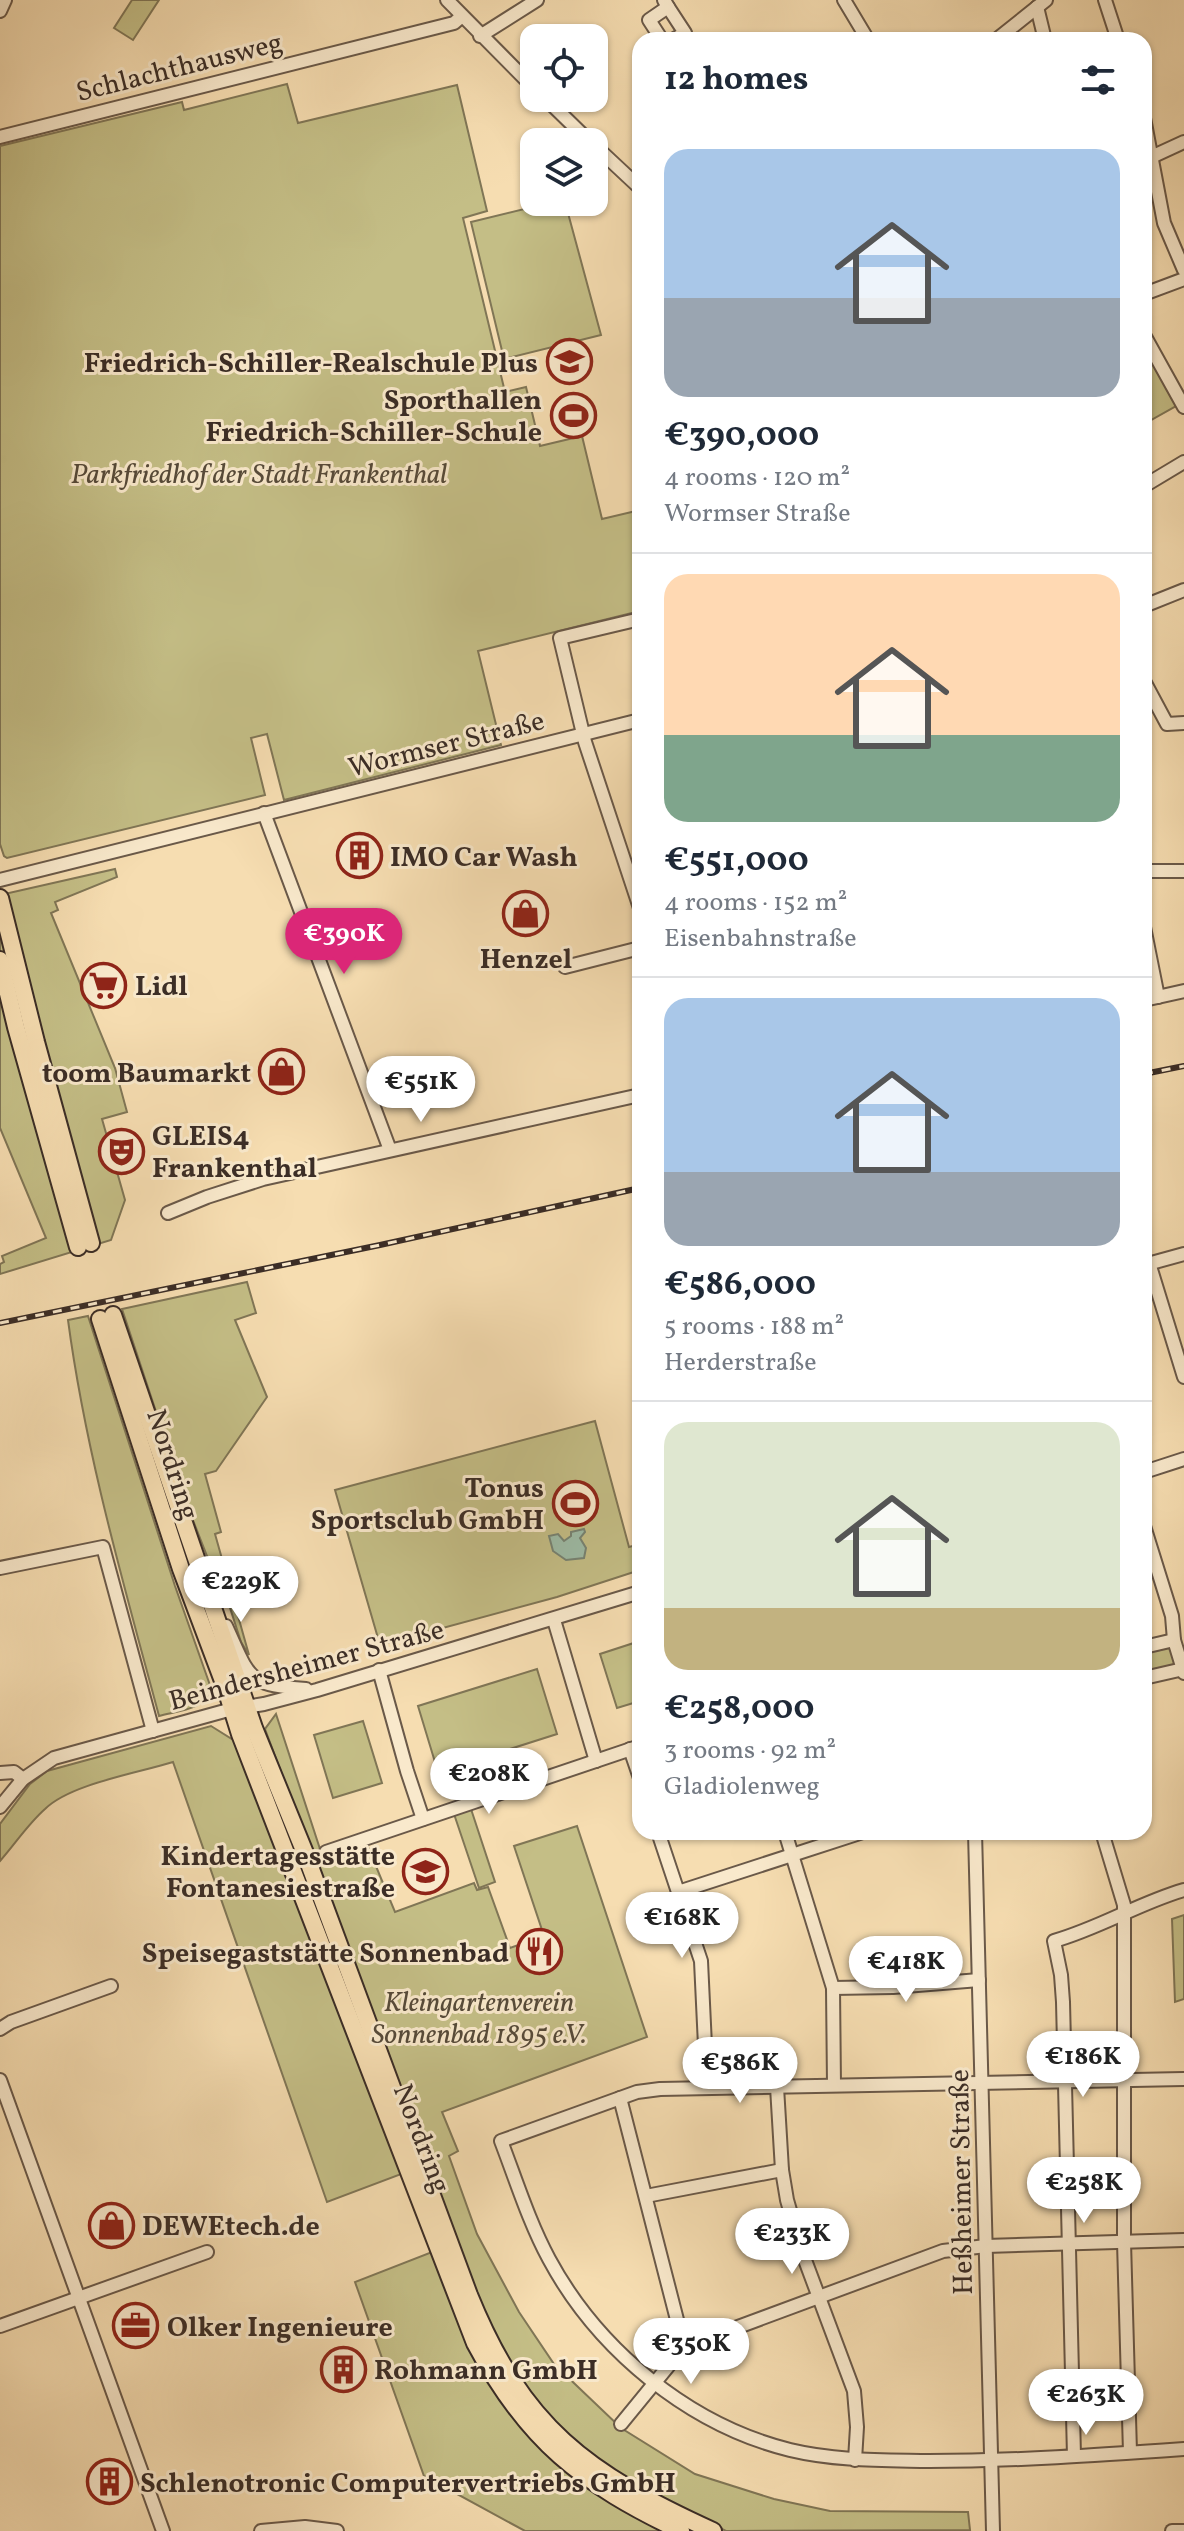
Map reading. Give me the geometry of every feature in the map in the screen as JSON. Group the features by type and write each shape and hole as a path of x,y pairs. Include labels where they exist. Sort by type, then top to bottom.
{"main road":[{"path":"0,898 85,1245 16,1027 0,960"},
{"name":"Nordring","path":"681,2531 610,2495 555,2453 517,2412 486,2365 462,2316 240,1708 194,1554 107,1317 181,1569 240,1708 469,2295 500,2361 546,2424 587,2461 630,2491 713,2531"}],"street":[{"path":"0,11 5,0"},
{"path":"447,0 520,75"},
{"path":"480,36 537,0"},
{"path":"844,0 863,32"},
{"path":"1105,0 1115,32"},
{"path":"657,32 649,20 666,3 684,32"},
{"path":"1006,32 1042,3"},
{"path":"1042,3 1044,32"},
{"name":"Schlachthausweg","path":"0,137 454,23 462,16"},
{"path":"559,112 576,128"},
{"path":"1152,157 1184,142"},
{"path":"608,159 632,181"},
{"path":"1152,175 1164,223 1184,270"},
{"path":"1152,291 1184,279"},
{"path":"1152,349 1184,407"},
{"path":"1152,481 1184,462"},
{"path":"1152,603 1184,590"},
{"path":"632,621 560,638 583,734 632,884"},
{"path":"1152,696 1167,724 1184,723"},
{"name":"Wormser Straße","path":"0,880 632,722"},
{"path":"264,813 390,1150"},
{"path":"1152,871 1184,871"},
{"path":"565,967 632,950"},
{"path":"1152,967 1158,997"},
{"path":"1152,998 1184,991"},
{"path":"168,1213 263,1179 632,1097"},
{"path":"1152,1262 1184,1254"},
{"path":"1152,1282 1184,1377"},
{"path":"1152,1469 1184,1459"},
{"path":"0,1568 103,1547 153,1731"},
{"path":"1152,1552 1172,1616 1174,1640 1183,1671 1152,1677"},
{"name":"Nordring","path":"194,1554 246,1670 254,1679 272,1687 317,1690"},
{"name":"Beindersheimer Straße","path":"0,1807 23,1779 54,1758 317,1690 632,1595"},
{"path":"554,1620 596,1761"},
{"path":"1152,1645 1174,1640"},
{"path":"379,1670 423,1819"},
{"path":"326,1852 632,1749"},
{"path":"0,1773 14,1772 23,1779"},
{"path":"661,1840 701,1961 707,2088"},
{"path":"787,1840 833,1988 834,2085"},
{"path":"678,1892 838,1840"},
{"name":"Heßheimer Straße","path":"975,1840 993,2531"},
{"path":"1104,1840 1121,1893 1124,1915 1124,2242 1130,2452"},
{"path":"1074,2456 1061,1975 1054,1941 1184,1890"},
{"path":"833,1988 979,1980"},
{"path":"0,2029 11,2022 111,1986"},
{"path":"1184,2079 660,2089 620,2098 501,2141 549,2259 571,2295 608,2341 686,2406 750,2437 788,2450 855,2460 991,2461 1184,2449"},
{"path":"0,2080 163,2531"},
{"path":"777,2087 782,2170 793,2224 854,2391 857,2427 855,2460"},
{"path":"620,2098 684,2347"},
{"path":"646,2196 782,2170"},
{"path":"621,2424 684,2347 943,2251 986,2246 1184,2240"},
{"path":"0,2326 207,2252"},
{"path":"261,2531 305,2527 337,2531"},
{"path":"1172,2531 1183,2531"}],"green space":[{"path":"132,0 159,0 133,40 114,28"},
{"name":"Parkfriedhof der Stadt Frankenthal","path":"287,84 298,123 457,85 487,211 463,218 505,392 526,387 540,446 582,436 602,519 632,512 632,613 478,651 501,745 284,800 267,734 251,738 265,795 7,858 0,844 0,146 182,102 184,110"},
{"path":"520,210 520,216 569,216 601,335 504,359 471,222"},
{"path":"1152,362 1176,406 1152,420"},
{"path":"115,869 117,877 55,902 58,910 51,913 115,1068 127,1112 102,1119 125,1200 111,1240 0,1274 0,1264 4,1262 2,1256 46,1238 0,1128 0,895"},
{"path":"247,1282 256,1313 235,1320 267,1397 216,1471 205,1474 221,1532 215,1534 249,1655 241,1642 222,1583 207,1556 187,1505 122,1309"},
{"path":"88,1316 211,1688 198,1705 159,1716 107,1520 76,1370 68,1320"},
{"path":"595,1421 629,1547 632,1546 632,1573 557,1597 380,1645 335,1490"},
{"path":"1172,1643 1179,1668 1152,1674 1152,1647"},
{"path":"632,1644 632,1703 617,1708 600,1654"},
{"path":"537,1669 557,1734 438,1772 418,1706"},
{"name":"Kleingartenverein Sonnenbad 1895 e.V.","path":"276,1714 320,1849 363,1835 395,1912 474,1883 477,1890 488,1887 510,1948 544,1936 514,1846 577,1826 647,2037 442,2112 458,2151 449,2156 477,2234 519,2312 554,2364 621,2428 695,2474 774,2499 830,2511 968,2512 970,2530 726,2531 633,2486 572,2443 524,2389 485,2319 265,1729"},
{"path":"363,1721 382,1783 333,1798 314,1735"},
{"path":"211,1726 238,1743 404,2173 327,2202 173,1762 105,1780 56,1800 33,1821 0,1861 0,1824 30,1784 47,1771"},
{"path":"471,1809 495,1882 479,1888 454,1814"},
{"path":"1184,1915 1184,1999 1175,2002 1172,1919"},
{"path":"432,2252 470,2346 668,2531 525,2531 424,2476 355,2282"}],"shaded area":[{"path":"584,1529 580,1538 586,1548 584,1558 566,1560 553,1551 549,1536 558,1534 564,1541 571,1536 571,1532"}],"railway":[{"path":"1152,1072 1184,1066"},
{"path":"0,1323 632,1190"}],"place":[{"name":"Friedrich-Schiller-Realschule Plus","path":"569,362"},
{"name":"Sporthallen Friedrich-Schiller-Schule","path":"573,415"},
{"name":"IMO Car Wash","path":"359,856"},
{"name":"Henzel","path":"526,913"},
{"name":"Lidl","path":"104,985"},
{"name":"toom Baumarkt","path":"282,1072"},
{"name":"GLEIS4 Frankenthal","path":"121,1151"},
{"name":"Tonus Sportsclub GmbH","path":"575,1503"},
{"name":"Kindertagesstätte Fontanesiestraße","path":"426,1871"},
{"name":"Speisegaststätte Sonnenbad","path":"540,1952"},
{"name":"DEWEtech.de","path":"111,2225"},
{"name":"Olker Ingenieure","path":"136,2326"},
{"name":"Rohmann GmbH","path":"343,2369"},
{"name":"Schlenotronic Computervertriebs GmbH","path":"109,2482"}]}
